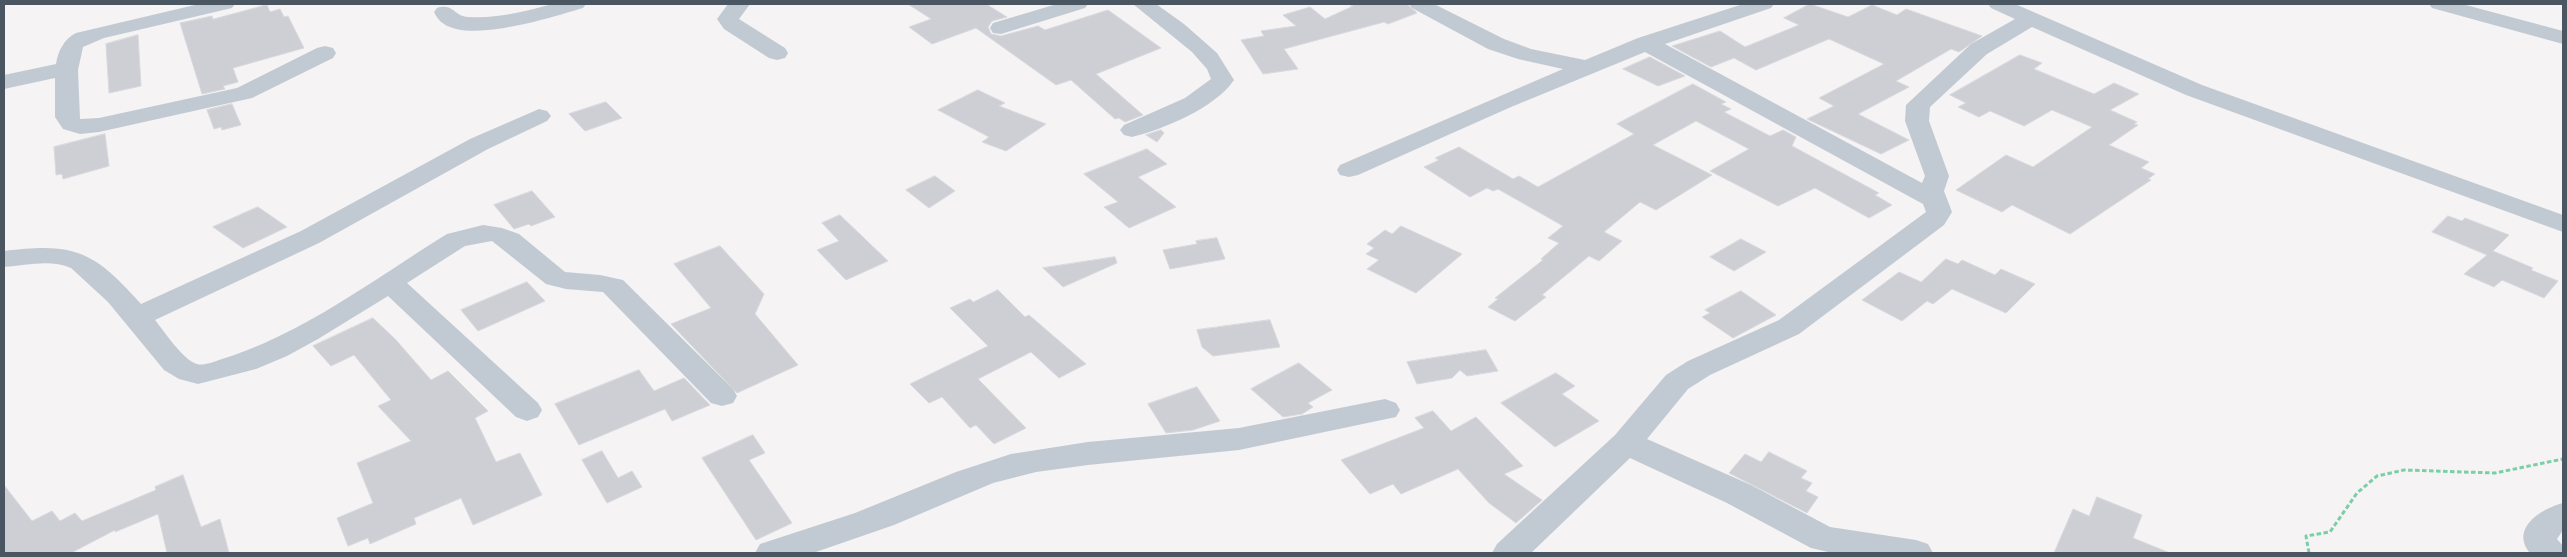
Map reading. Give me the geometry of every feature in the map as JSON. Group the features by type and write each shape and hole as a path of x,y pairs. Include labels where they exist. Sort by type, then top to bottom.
{"street":[{"path":"225,4 80,40 73,46 67,69 67,117 71,124 80,127 99,125 244,93 325,53"},
{"path":"444,12 451,20 463,24 484,24 538,14 576,4"},
{"path":"740,4 730,13 728,18 732,24 778,53"},
{"path":"1001,28 1078,4"},
{"path":"1132,130 1188,105 1215,89 1223,80 1218,68 1206,54 1143,4"},
{"path":"1419,4 1496,44 1526,54 1588,67"},
{"path":"1350,170 1646,43 1764,4"},
{"path":"1998,4 2194,90 2563,224"},
{"path":"2439,4 2563,38"},
{"path":"1509,553 1626,443 1677,382 1699,368 1789,326 1833,296 1935,219 1939,212 1931,191 1937,176 1917,121 1918,105 1979,49 2030,19"},
{"path":"1646,43 1935,200"},
{"path":"4,82 67,69"},
{"path":"137,317 310,237 479,144 539,116"},
{"path":"4,259 42,254 73,258 90,266 137,317 178,367 198,374 235,366 269,352 321,324 456,240 474,233 492,232 504,235 546,272 559,279 600,282 613,286 722,396"},
{"path":"389,282 527,410"},
{"path":"772,553 816,540 953,486 1010,466 1279,434 1385,410"},
{"path":"1626,443 1739,494 1817,546 1916,553"},
{"path":"2550,553 2540,542 2541,531 2549,523 2563,515"}],"path":[{"path":"2310,553 2306,536 2330,532 2352,500 2375,477 2389,473 2414,471 2495,473 2563,459"}],"building":[{"path":"908,4 986,4 1007,17 992,21 988,27 991,34 1001,36 1038,26 1045,30 1108,10 1161,48 1096,74 1143,115 1125,122 1119,118 1115,119 1071,80 1056,85 976,28 932,44 909,27 931,19"},
{"path":"1348,4 1407,4 1417,13 1388,24 1384,22 1284,49 1298,69 1263,74 1241,40 1264,36 1261,31 1296,26 1283,15 1310,7 1325,19 1353,6"},
{"path":"1810,4 1848,17 1872,5 1897,15 1906,9 1982,36 1959,52 1951,49 1896,81 1909,87 1858,114 1909,140 1881,154 1807,119 1834,106 1819,98 1884,64 1829,39 1756,70 1734,58 1711,67 1672,46 1720,31 1745,47 1799,25 1784,18"},
{"path":"267,5 270,12 280,9 284,17 288,16 304,48 233,68 238,82 223,86 225,89 202,94 180,23 212,16 213,19"},
{"path":"138,35 141,86 109,93 106,44"},
{"path":"2020,55 2042,63 2034,69 2094,94 2114,83 2139,94 2110,110 2137,122 2134,124 2138,125 2109,145 2149,162 2141,168 2155,174 2148,179 2151,180 2070,234 2012,205 2002,212 1956,190 2006,155 2033,167 2092,127 2052,110 2024,126 1990,111 1979,117 1958,107 1966,103 1950,95"},
{"path":"1650,57 1685,76 1658,86 1623,69"},
{"path":"1693,84 1726,102 1721,104 1731,109 1724,112 1770,136 1783,130 1796,137 1792,146 1879,193 1875,195 1892,205 1869,218 1815,188 1778,206 1710,171 1749,149 1696,121 1653,145 1712,175 1656,210 1640,202 1604,232 1622,241 1599,261 1589,256 1542,295 1546,297 1515,321 1488,307 1498,299 1495,298 1543,260 1541,259 1559,243 1548,238 1563,226 1498,189 1493,191 1487,188 1470,197 1424,167 1439,160 1435,158 1459,147 1513,179 1519,176 1538,187 1634,134 1617,124"},
{"path":"978,90 1005,103 999,106 1046,124 1006,151 982,142 989,137 938,110"},
{"path":"606,102 622,118 585,131 569,114"},
{"path":"232,104 241,125 222,130 221,127 214,129 207,110"},
{"path":"1161,130 1164,133 1157,142 1146,135"},
{"path":"105,134 109,166 63,179 62,174 56,175 54,147"},
{"path":"1147,149 1167,164 1138,177 1176,207 1129,228 1104,207 1118,202 1084,174"},
{"path":"935,176 955,191 929,208 906,190"},
{"path":"532,191 555,217 531,226 529,224 514,229 494,205"},
{"path":"258,207 287,227 243,248 213,227"},
{"path":"840,215 888,261 846,280 817,250 839,241 822,223"},
{"path":"2448,216 2462,221 2465,218 2509,235 2493,251 2558,281 2544,298 2502,280 2494,287 2464,274 2487,255 2432,232"},
{"path":"1401,226 1462,254 1416,293 1367,269 1379,260 1366,254 1374,248 1367,244 1385,230 1392,234"},
{"path":"1217,238 1225,259 1170,269 1163,250 1197,244 1196,241"},
{"path":"1741,239 1766,252 1734,271 1710,257"},
{"path":"720,246 764,294 755,314 798,365 737,393 671,324 711,308 674,264"},
{"path":"1115,257 1117,263 1063,287 1043,268"},
{"path":"1946,259 1958,264 1962,260 1995,275 2001,269 2035,284 2006,313 1952,289 1933,304 1927,301 1902,321 1862,300 1899,272 1921,282"},
{"path":"527,282 545,301 478,331 461,310"},
{"path":"998,290 1025,317 1029,315 1086,364 1059,378 1031,352 978,379 1026,428 994,444 976,425 970,428 942,397 929,403 910,384 988,346 950,308 970,299 973,302"},
{"path":"1741,291 1776,315 1733,338 1702,317 1710,313 1705,310"},
{"path":"373,318 396,340 431,380 448,371 488,411 475,418 496,462 520,453 542,495 473,525 461,498 414,518 416,524 370,544 368,538 348,546 337,518 373,503 357,463 411,441 378,406 391,400 354,355 331,366 313,346"},
{"path":"1270,320 1280,347 1213,356 1202,347 1197,330"},
{"path":"1486,350 1498,371 1467,376 1460,370 1452,378 1417,384 1407,362"},
{"path":"1299,363 1332,390 1308,403 1313,407 1302,414 1283,417 1251,389"},
{"path":"639,370 654,391 684,378 710,405 672,421 665,409 579,445 555,404"},
{"path":"1556,373 1575,386 1562,394 1599,421 1555,447 1501,403"},
{"path":"1197,387 1220,421 1193,430 1166,433 1148,404"},
{"path":"1433,411 1451,431 1476,417 1523,466 1504,474 1542,500 1516,523 1489,503 1458,469 1401,494 1393,484 1370,494 1341,460 1424,428 1415,418"},
{"path":"753,435 765,453 749,460 792,523 756,540 702,458"},
{"path":"602,451 618,478 632,471 642,487 607,503 582,460"},
{"path":"1769,452 1807,471 1801,478 1812,483 1806,491 1818,497 1807,513 1729,473 1745,454 1761,462"},
{"path":"183,475 201,527 220,519 229,553 167,553 158,514 115,532 115,530 71,553 4,553 4,485 32,521 52,511 60,521 75,513 82,521 156,490 155,487"},
{"path":"2097,497 2142,515 2133,538 2170,553 2054,553 2073,509 2089,516"}]}
